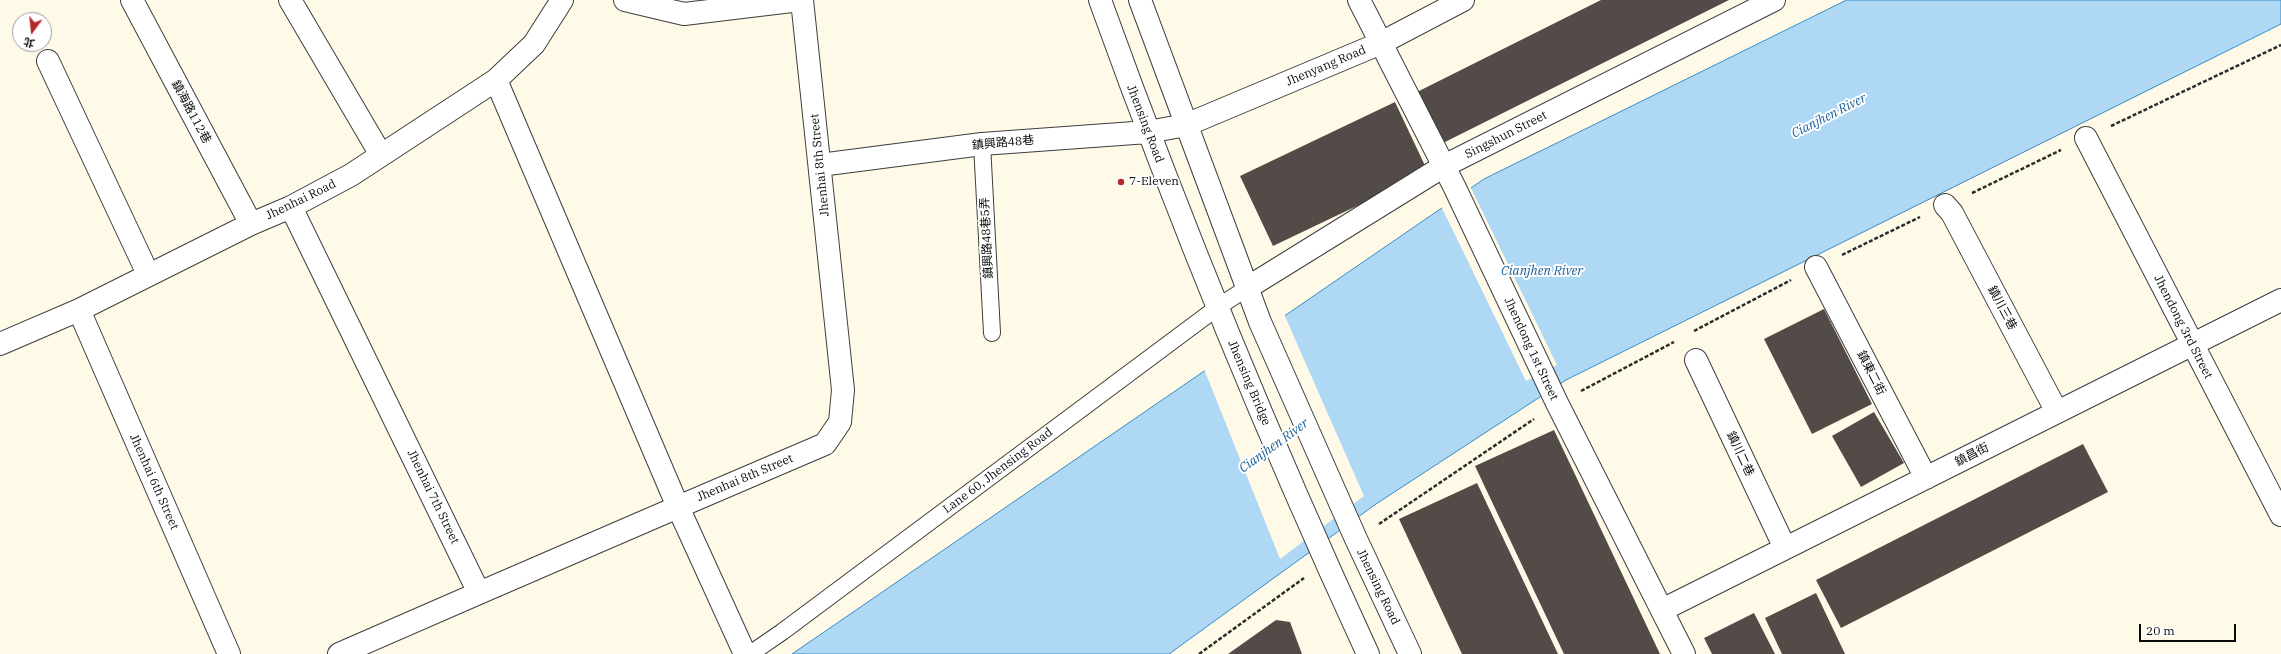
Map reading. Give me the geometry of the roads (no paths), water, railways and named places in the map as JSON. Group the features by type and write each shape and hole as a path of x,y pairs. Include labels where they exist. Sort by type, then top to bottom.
{"street":[{"name":"鎮海路112巷","path":"132,0 251,224"},
{"path":"290,0 381,155"},
{"name":"Jhenhai Road","path":"0,344 79,310 148,274 251,224 291,207 351,175 496,80 534,44 562,0"},
{"path":"625,0 684,14 801,0"},
{"name":"Jhenhai 8th Street","path":"678,507 825,444 840,422 843,390 820,165 801,0"},
{"name":"Jhensing Road","path":"1100,0 1148,132 1228,335"},
{"path":"1140,0 1247,288"},
{"name":"Jhendong 1st Street","path":"1359,0 1455,188 1553,395 1684,654"},
{"name":"Jhenyang Road","path":"1186,125 1381,43 1464,0"},
{"name":"Singshun Street","path":"1247,288 1444,166 1764,2"},
{"path":"48,61 148,274"},
{"path":"496,80 678,507 745,654"},
{"name":"鎮興路48巷","path":"820,165 982,144 1148,132 1186,125"},
{"name":"Jhendong 3rd Street","path":"2086,138 2281,515"},
{"name":"鎮川三巷","path":"1945,206 1956,220 2057,412"},
{"name":"Jhenhai 7th Street","path":"291,207 479,593"},
{"name":"鎮東二街","path":"1816,267 1926,478"},
{"name":"Jhensing Road","path":"1247,288 1260,322 1352,530 1410,654"},
{"name":"鎮昌街","path":"1662,610 2281,300"},
{"name":"Jhenhai 6th Street","path":"79,310 230,654"},
{"name":"Jhensing Bridge","path":"1228,335 1325,562 1368,654"},
{"name":"鎮川二巷","path":"1696,360 1785,548"},
{"path":"339,654 678,507"}],"lane":[{"name":"鎮興路48巷5弄","path":"982,144 992,333"},
{"name":"Lane 60, Jhensing Road","path":"750,654 789,628 1218,307 1247,288"}],"water":[{"name":"Cianjhen River","path":"1847,0 2281,0 2281,24 1566,380 1376,504 1169,654 792,654 1484,179"}],"place":[{"name":"7-Eleven","path":"1121,182"}]}
